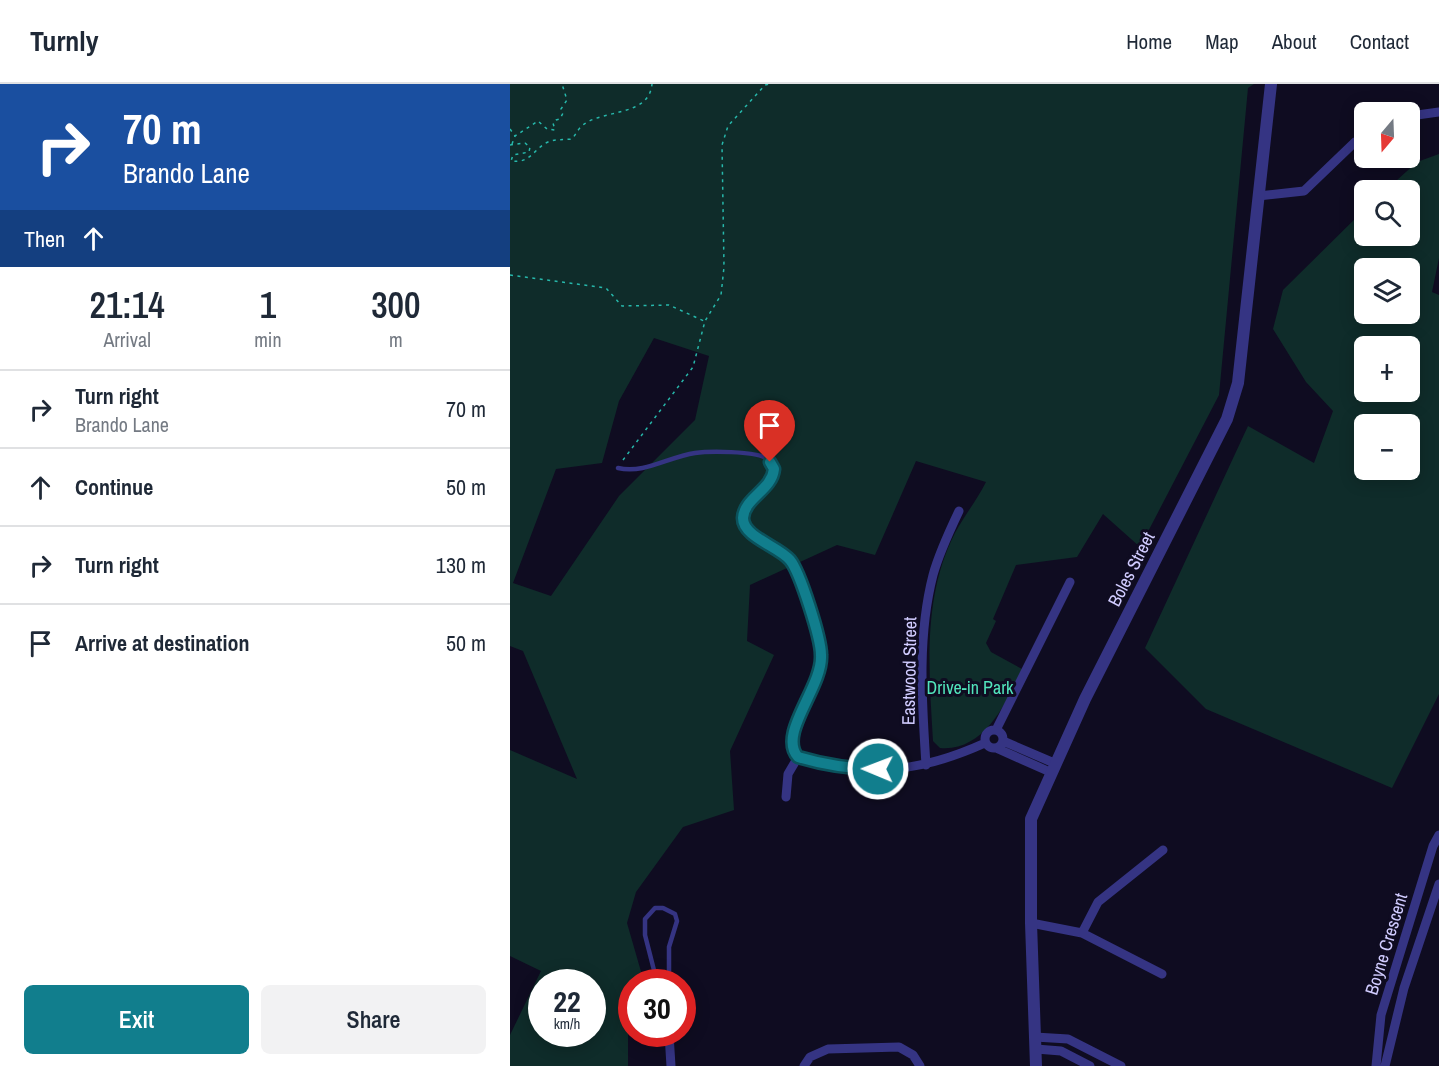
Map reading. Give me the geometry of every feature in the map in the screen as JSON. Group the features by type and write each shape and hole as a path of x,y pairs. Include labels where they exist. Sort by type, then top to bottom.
{"street":[{"name":"Boles Street","path":"1036,1066 1031,923 1031,819 1052,768 1227,419 1238,383 1271,84"},
{"path":"1420,115 1439,112"},
{"path":"1258,196 1304,191 1354,143"},
{"name":"Eastwood Street","path":"926,765 922,675 925,614 933,573 958,511"},
{"path":"985,743 986,733 996,730 1070,582"},
{"path":"815,682 792,734 791,743 798,757 844,768 896,769 926,765 985,743"},
{"path":"996,730 1001,734 999,745"},
{"path":"985,743 990,747 999,745 1052,768"},
{"path":"786,797 788,774 798,757"},
{"name":"Boyne Crescent","path":"1376,1066 1382,1015 1433,846 1439,835"},
{"path":"1082,933 1098,902 1163,850"},
{"name":"Boyne Crescent","path":"1385,1066 1404,988 1439,884"},
{"path":"1031,923 1082,933 1162,974"},
{"path":"1035,1043 1068,1039 1121,1066"},
{"path":"1035,1043 1060,1051 1089,1066"},
{"path":"670,1047 671,1066"},
{"path":"804,1066 810,1057 828,1049 899,1047 913,1054 920,1066"}],"lane":[{"path":"618,468 639,470 696,453 755,455 766,458 770,462 774,469 772,478 744,513 744,522 748,531 784,554 796,571 821,649 820,667 815,682"},
{"path":"654,969 645,935 645,919 655,908 663,908 675,914 677,921 669,947 669,969"}],"path":[{"path":"511,145 515,136 538,121 548,129 555,130 554,123 560,119 563,113 561,109 567,100 562,84"},
{"path":"511,145 525,143 530,147 529,152 513,155 511,161 530,158 547,142 560,138 572,139 584,123 608,113 626,112 643,102 651,93 652,84"},
{"path":"618,468 693,368 705,321 721,295 724,267 722,145 728,126 758,91 770,84"},
{"path":"510,129 515,136"},
{"path":"510,275 606,288 622,306 669,305 705,321"}],"green space":[{"name":"Drive-in Park","path":"510,84 1254,84 1248,88 1219,395 1140,547 1103,514 1077,557 1016,565 993,619 996,621 986,643 991,652 1022,669 1001,710 981,733 969,742 956,747 940,748 933,741 930,635 932,609 944,557 955,533 986,482 916,461 875,555 837,545 750,585 747,641 774,655 730,751 734,810 683,827 636,892 627,923 640,969 618,969 618,1047 628,1047 628,1066 510,1066 510,1035 528,998 528,1047 606,1047 606,969 537,969 510,956 510,750 577,779 523,651 510,646","holes":["654,338 709,356 695,420 619,496 551,596 513,583 556,469 602,463 619,401"]},
{"path":"1439,154 1439,258 1432,292 1439,295 1439,694 1392,788 1206,709 1145,648 1248,426 1314,463 1333,411 1306,382 1273,329 1283,290 1354,220 1354,246 1420,246 1420,180 1397,180 1410,168 1420,168 1420,161"}],"route":[{"path":"770,462 774,473 744,513 745,527 752,534 778,549 793,565 811,615 821,655 815,682 792,734 792,747 798,757 808,760 844,768 878,769"}]}
